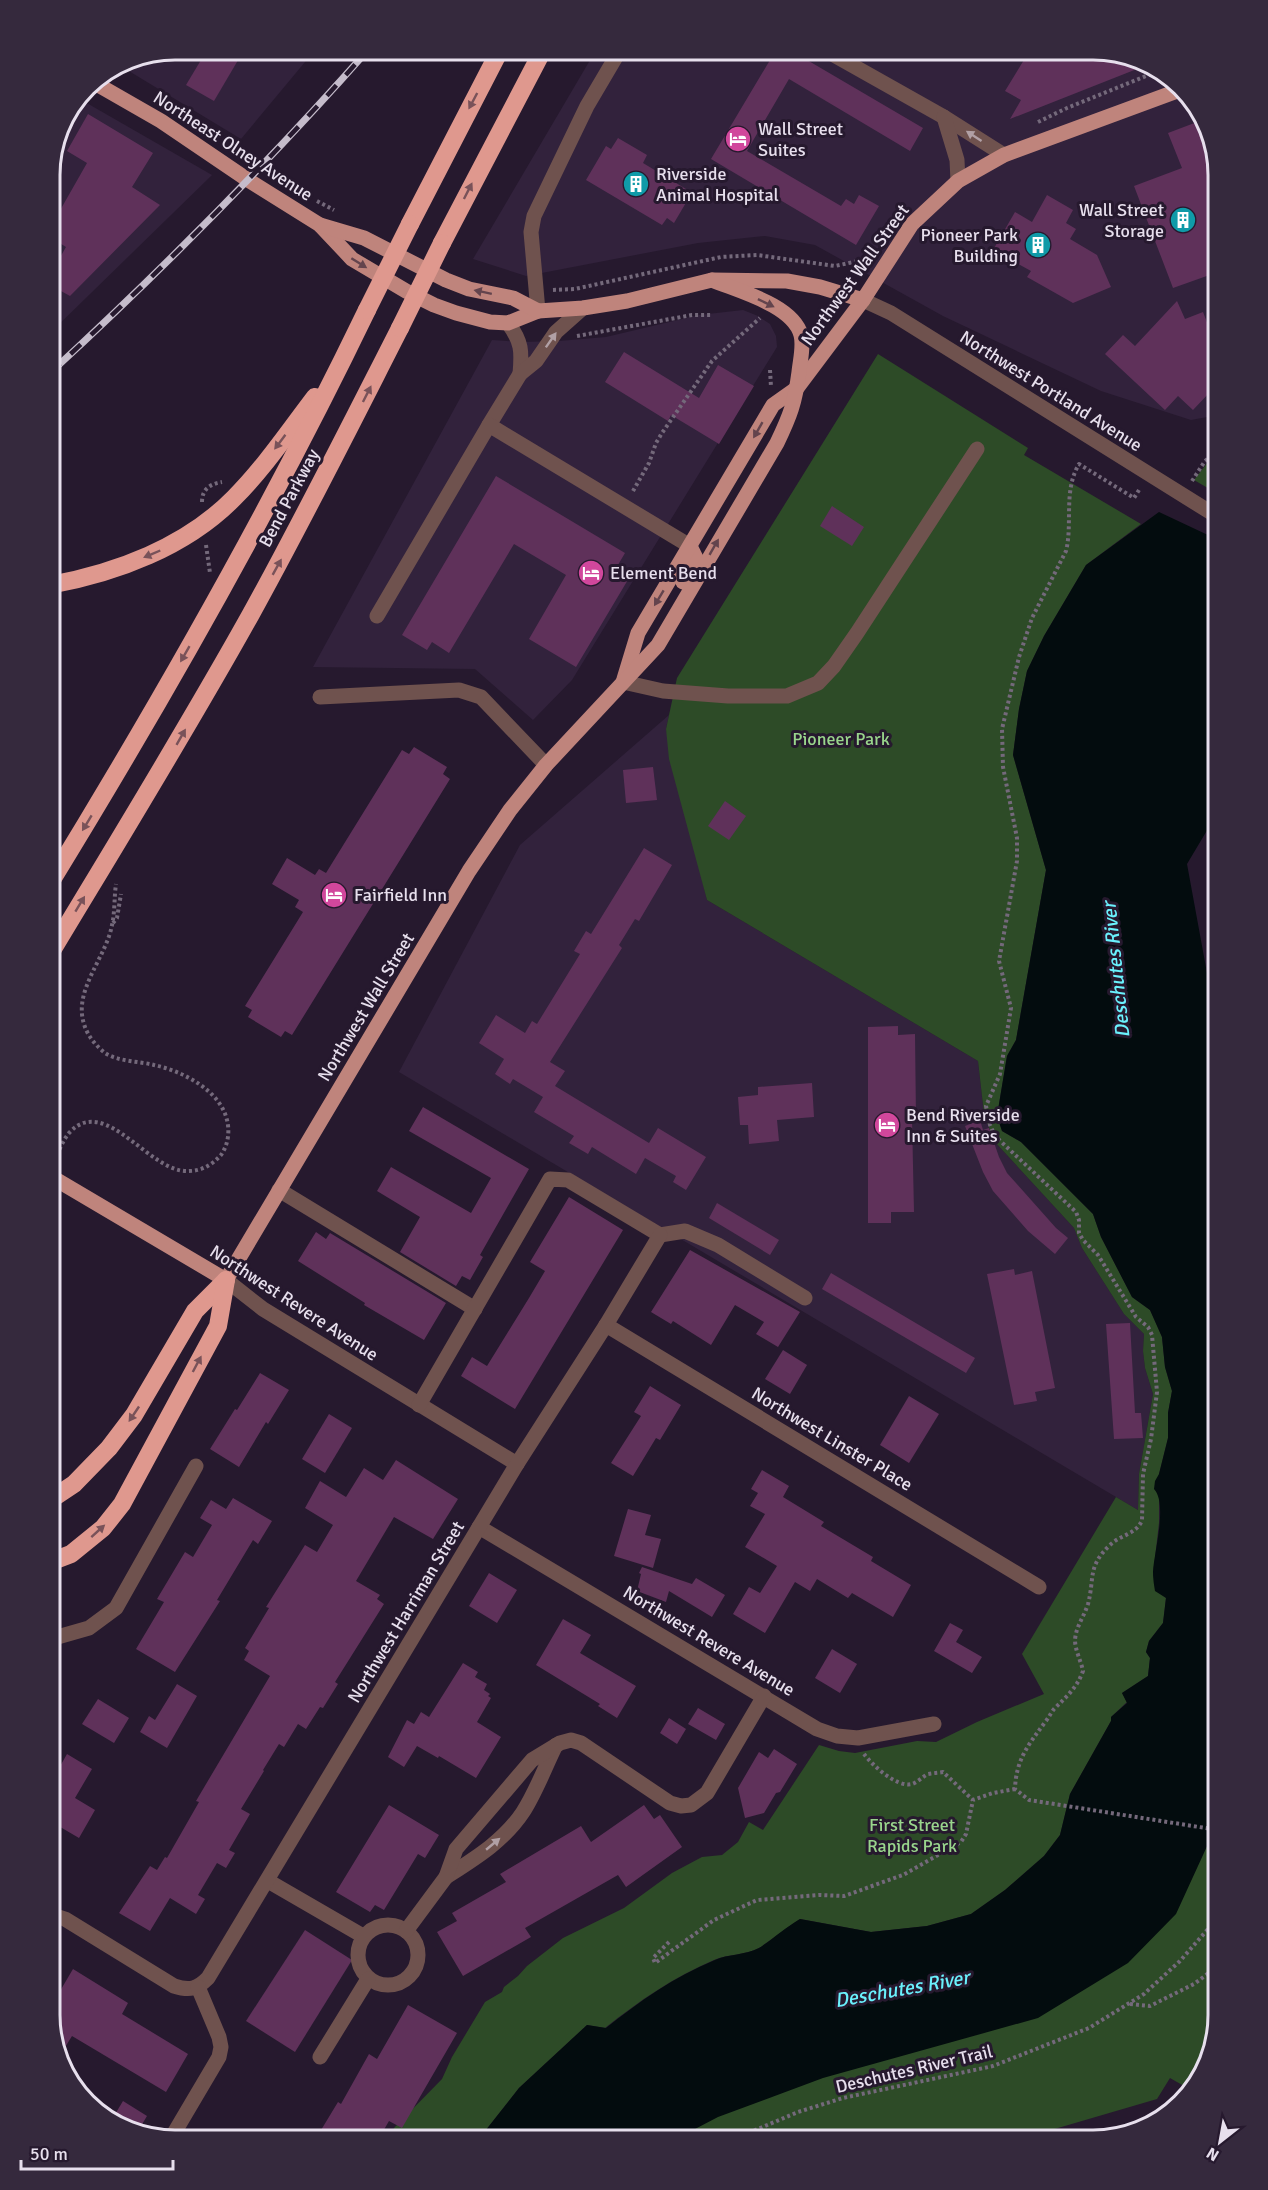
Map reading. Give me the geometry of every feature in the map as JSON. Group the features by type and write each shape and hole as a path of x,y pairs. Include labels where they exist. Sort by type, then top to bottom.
{"highway":[{"name":"Bend Parkway","path":"60,866 214,604 279,485 495,60"},
{"name":"Bend Parkway","path":"60,938 164,766 241,632 311,503 442,243 538,60"},
{"path":"60,583 112,570 160,550 203,525 234,499 257,473 341,363"},
{"path":"60,1493 74,1484 109,1448 134,1415 195,1311 226,1280"},
{"path":"60,1558 71,1554 103,1528 122,1504 218,1326 226,1280"}],"main road":[{"name":"Northeast Olney Avenue","path":"101,87 161,121 320,225 352,259 406,291 456,313 489,322 508,323"},
{"name":"Northwest Wall Street","path":"623,682 638,633 773,405 797,388 863,300 912,224 958,181 1004,155 1173,92"},
{"name":"Northeast Olney Avenue","path":"320,225 364,238 446,280 470,289 513,298 538,311"},
{"path":"508,323 538,311 583,308 627,301 712,280 787,281 820,287 863,300"},
{"path":"712,280 780,310 793,321 801,335 797,388"},
{"name":"Northwest Wall Street","path":"226,1280 469,871 510,810 546,765 658,645 777,443 792,412 797,388"},
{"path":"671,622 676,595 696,558 690,546"},
{"name":"Northwest Revere Avenue","path":"60,1182 226,1280"}],"street":[{"path":"538,311 531,232 534,216 587,106 614,60"},
{"path":"843,60 944,117 1004,155"},
{"path":"944,117 957,160 958,181"},
{"name":"Northwest Portland Avenue","path":"863,300 891,313 1208,511"},
{"path":"377,616 520,374 536,361 556,332 583,308"},
{"path":"508,323 519,338 522,355 520,374"},
{"path":"489,425 690,546"},
{"path":"623,682 663,691 728,696 787,696 818,683 834,666 857,633 976,449"},
{"path":"320,697 459,690 481,698 546,765"},
{"path":"419,1405 550,1179 568,1180 660,1235 685,1231 718,1245 805,1298"},
{"path":"279,1190 475,1309"},
{"name":"Northwest Harriman Street","path":"198,1987 208,1978 268,1881 517,1464 606,1325 660,1235"},
{"name":"Northwest Revere Avenue","path":"226,1280 263,1309 517,1464"},
{"name":"Northwest Linster Place","path":"606,1325 1039,1587"},
{"path":"60,1636 89,1628 116,1608 196,1466"},
{"name":"Northwest Revere Avenue","path":"479,1527 817,1729 837,1736 858,1737 934,1724"},
{"path":"406,1931 446,1877 456,1849 532,1760 556,1745 571,1740 581,1743 670,1803 681,1806 691,1804 707,1793 764,1696"},
{"path":"446,1877 486,1851 524,1812 556,1745"},
{"path":"268,1881 363,1936"},
{"path":"60,1918 174,1986 187,1990 198,1987 221,2047 219,2057 176,2130"},
{"path":"384,1925 396,1926 406,1931 414,1940 418,1952 417,1963 412,1974 402,1982 391,1986 369,1979 361,1970 357,1959 358,1947 363,1936 372,1928 384,1925"},
{"path":"320,2057 369,1979"}],"path":[{"path":"1037,122 1149,75"},
{"path":"314,199 344,216"},
{"path":"536,291 574,289 721,257 757,255 835,266 858,261 900,241"},
{"path":"625,507 649,463 656,443 712,361 765,314"},
{"path":"1197,504 1201,486 1192,481 1208,458"},
{"path":"1139,490 1134,498 1079,464 1070,484 1069,540 1032,618 1019,657 1002,729 1003,767 1017,838 1017,861 999,961 1011,1008 1000,1074 986,1106 990,1125 995,1136 1076,1212 1079,1220 1078,1233 1098,1255 1136,1317 1148,1327 1152,1335 1157,1392 1151,1439 1143,1474 1140,1526 1113,1542 1098,1557 1092,1569 1087,1607 1076,1630 1075,1642 1083,1671 1071,1693 1052,1711 1031,1738 1021,1758 1015,1789 1023,1797 1042,1802 1208,1828"},
{"path":"203,525 214,604"},
{"path":"60,1150 70,1132 86,1121 102,1122 117,1130 156,1160 174,1169 188,1172 214,1162 223,1152 228,1138 228,1123 224,1110 196,1082 170,1070 107,1054 93,1042 84,1025 81,1010 84,995 112,924 117,918 121,894"},
{"path":"858,1737 871,1763 889,1777 906,1785 914,1784 928,1774 943,1772 973,1800"},
{"path":"973,1800 993,1792 1015,1789"},
{"path":"669,1942 653,1959 655,1963 714,1920 757,1900 819,1894 844,1896 903,1875 961,1842 966,1834 973,1800"},
{"name":"Deschutes River Trail","path":"756,2130 798,2112 843,2098 993,2066 1089,2028 1144,1994 1180,1961 1208,1929"},
{"path":"1129,2004 1150,2006 1194,1984 1208,1974"}],"shaded area":[{"path":"167,60 307,60 241,139 128,70 152,62"},
{"path":"590,60 1101,60 1116,62 1144,72 1169,88 1189,111 1204,145 1208,175 1208,417 1191,420 1101,391 943,316 815,245 765,236 698,243 526,276 473,259"},
{"path":"86,102 212,175 60,323 60,167 66,138 75,117"},
{"path":"743,310 770,324 776,336 777,347 572,680 533,720 475,669 313,667 492,340 522,342 606,337 699,315"},
{"path":"669,715 666,729 707,900 978,1061 984,1114 994,1141 1074,1228 1082,1248 1124,1314 1144,1334 1145,1368 1153,1394 1139,1474 1138,1510 399,1072 520,845"}],"green space":[{"name":"Pioneer Park","path":"878,354 1028,448 1024,455 1141,524 1086,565 1044,636 1027,671 1013,755 1046,870 1016,1040 1007,1056 997,1116 1002,1131 1021,1142 1093,1214 1101,1237 1132,1297 1150,1310 1162,1337 1165,1367 1172,1391 1168,1413 1168,1438 1159,1474 1159,1523 1153,1575 1166,1598 1163,1623 1149,1641 1146,1652 1150,1658 1148,1676 1122,1693 1127,1702 1111,1717 1111,1721 1070,1794 1060,1835 1044,1856 1005,1890 971,1914 927,1926 871,1932 800,1919 759,1948 719,1958 685,1974 644,1999 605,2028 587,2025 519,2088 486,2130 393,2130 442,2079 452,2057 485,2002 502,1992 504,1987 527,1966 563,1938 624,1908 672,1873 702,1857 722,1855 738,1842 749,1822 763,1830 819,1745 855,1753 917,1741 936,1742 1044,1694 1022,1654 1116,1497 1138,1510 1139,1474 1153,1394 1145,1368 1144,1334 1124,1314 1082,1248 1074,1228 994,1141 984,1114 978,1061 707,900 669,759 666,729 677,678"},
{"path":"1208,462 1208,488 1194,480"},
{"path":"1208,1710 1208,2015 1204,2045 1193,2073 1183,2086 1170,2078 1157,2099 1051,2130 687,2130 821,2059"}],"water":[{"name":"Deschutes River","path":"1159,512 1208,535 1208,829 1187,864 1208,978 1208,1844 1176,1914 1128,1963 1038,2018 823,2078 718,2117 693,2130 486,2130 519,2088 587,2025 606,2028 645,1999 685,1974 720,1958 759,1948 800,1919 871,1932 927,1926 971,1914 1005,1890 1044,1856 1060,1835 1070,1794 1111,1721 1111,1717 1127,1703 1122,1693 1148,1676 1150,1658 1146,1652 1149,1641 1163,1623 1166,1598 1155,1591 1153,1572 1160,1517 1160,1505 1154,1489 1168,1438 1168,1413 1172,1391 1165,1367 1162,1337 1150,1310 1132,1297 1101,1237 1093,1214 1021,1142 1002,1131 997,1116 1007,1056 1016,1040 1046,870 1013,755 1019,709 1027,671 1044,636 1086,565"}],"building":[{"path":"201,60 238,60 214,101 186,85"},
{"name":"Wall Street Suites","path":"770,60 807,60 923,128 910,151 789,79 747,151 841,206 846,199 854,204 859,195 879,206 856,245 711,159"},
{"path":"1024,60 1101,60 1137,69 1010,119 1021,100 1005,91"},
{"path":"88,114 153,153 132,187 160,205 70,296 60,290 60,258 66,247 60,243 60,210 87,163 67,151"},
{"name":"Wall Street Storage","path":"1195,123 1204,145 1208,175 1208,276 1173,288 1134,186 1182,168 1168,133"},
{"name":"Riverside Animal Hospital","path":"618,138 647,155 643,163 686,189 681,198 687,201 674,223 667,218 662,225 586,180 606,146 611,149"},
{"name":"Pioneer Park Building","path":"1047,195 1073,210 1066,223 1076,229 1070,239 1097,255 1111,287 1073,303 1027,277 1031,271 993,250 1015,212 1032,222"},
{"path":"1177,301 1185,319 1203,312 1208,325 1208,394 1193,410 1178,396 1165,410 1105,354 1123,335 1135,346"},
{"path":"624,352 699,398 718,365 754,386 719,444 671,415 668,421 605,382"},
{"name":"Element Bend","path":"496,476 625,553 615,570 629,578 576,667 529,639 566,575 514,544 449,653 432,642 427,650 402,635"},
{"path":"832,506 864,527 852,546 820,526"},
{"name":"Fairfield Inn","path":"414,747 447,767 443,774 450,779 292,1035 285,1031 281,1037 248,1017 252,1010 245,1006 303,912 295,907 299,900 272,884 287,858 315,875 319,869 326,873 402,750 409,754"},
{"path":"653,767 657,800 626,803 623,770"},
{"path":"725,801 746,816 729,840 708,826"},
{"path":"644,848 672,865 639,921 635,919 619,945 622,948 550,1062 565,1071 555,1086 649,1143 658,1128 706,1157 686,1190 673,1182 676,1176 645,1158 636,1174 592,1147 588,1154 569,1143 574,1136 534,1112 543,1097 513,1079 510,1084 495,1074 504,1059 479,1043 496,1015 525,1033 532,1021 537,1024 580,954 574,951 586,931 591,934"},
{"name":"Bend Riverside Inn & Suites","path":"898,1026 898,1035 915,1034 916,1119 912,1119 914,1212 891,1212 891,1223 868,1223 868,1027"},
{"path":"812,1083 814,1117 777,1120 779,1141 749,1144 748,1125 740,1125 738,1097 758,1095 758,1087"},
{"path":"423,1107 529,1169 480,1255 483,1257 470,1280 462,1276 456,1286 400,1252 420,1217 377,1191 391,1167 471,1213 491,1178 409,1131"},
{"path":"980,1120 983,1130 989,1128 1007,1173 1056,1228 1068,1238 1055,1254 1028,1231 993,1191 965,1126"},
{"path":"569,1197 623,1230 515,1409 461,1376 472,1357 487,1366 529,1298 545,1271 530,1262"},
{"path":"717,1203 779,1240 770,1255 709,1218"},
{"path":"316,1232 326,1239 330,1233 446,1303 424,1340 364,1305 365,1303 298,1261"},
{"path":"690,1250 800,1312 778,1347 756,1334 764,1322 735,1305 711,1345 673,1321 671,1324 651,1312"},
{"path":"1014,1269 1015,1275 1032,1271 1055,1388 1035,1392 1037,1401 1014,1405 987,1274"},
{"path":"831,1273 975,1358 966,1373 822,1289"},
{"path":"1130,1323 1135,1413 1141,1413 1143,1438 1114,1439 1106,1324"},
{"path":"783,1350 807,1365 790,1394 765,1379"},
{"path":"260,1373 289,1390 268,1424 266,1422 239,1467 210,1449"},
{"path":"650,1386 681,1405 660,1440 656,1438 633,1476 611,1463 641,1416 634,1412"},
{"path":"909,1396 939,1414 909,1463 880,1445"},
{"path":"329,1414 352,1428 325,1473 302,1459"},
{"path":"396,1460 458,1499 433,1539 394,1517 356,1581 380,1595 377,1599 384,1604 335,1682 338,1684 306,1729 298,1724 284,1747 279,1744 241,1809 250,1814 229,1850 235,1853 226,1868 217,1863 198,1895 205,1899 196,1914 170,1898 150,1931 119,1913 150,1866 157,1870 165,1857 167,1858 199,1802 196,1801 270,1676 244,1660 249,1651 245,1648 269,1608 266,1607 305,1545 317,1552 333,1525 305,1508 320,1481 346,1497 364,1468 383,1480"},
{"path":"762,1470 789,1486 783,1497 824,1522 821,1526 873,1557 871,1561 911,1585 893,1617 852,1593 848,1598 817,1579 810,1591 795,1582 765,1633 733,1614 749,1587 760,1593 777,1566 745,1547 765,1514 750,1506 758,1493 751,1489"},
{"path":"233,1498 272,1521 258,1544 253,1540 217,1600 220,1601 175,1672 136,1649 164,1602 157,1599 185,1552 193,1557 212,1525 200,1518 211,1500 226,1509"},
{"path":"628,1509 651,1515 645,1535 661,1539 653,1568 614,1556"},
{"path":"642,1567 692,1584 696,1578 725,1595 712,1617 669,1591 666,1602 637,1591"},
{"path":"489,1573 517,1590 497,1623 469,1606"},
{"path":"563,1619 591,1635 580,1653 636,1686 617,1718 598,1706 600,1704 536,1665"},
{"path":"950,1623 963,1630 956,1642 982,1657 972,1673 934,1651"},
{"path":"832,1649 857,1664 840,1693 815,1678"},
{"path":"463,1663 478,1672 475,1677 487,1684 484,1690 490,1694 488,1696 491,1698 477,1722 501,1737 476,1778 417,1746 404,1767 388,1757 407,1720 414,1724 421,1712 429,1717"},
{"path":"177,1684 197,1696 167,1748 140,1732 149,1716 155,1720"},
{"path":"98,1699 129,1718 114,1743 82,1724"},
{"path":"698,1708 725,1724 716,1740 688,1724"},
{"path":"669,1718 686,1729 677,1744 660,1733"},
{"path":"774,1749 797,1764 764,1813 745,1818 738,1788 759,1752 768,1758"},
{"path":"67,1754 92,1769 75,1798 95,1810 79,1838 60,1827 60,1766"},
{"path":"389,1805 439,1835 425,1858 418,1854 384,1910 375,1905 370,1912 336,1892"},
{"path":"644,1805 654,1819 660,1815 682,1847 626,1887 618,1875 525,1928 531,1937 463,1976 437,1932 457,1921 452,1913 506,1882 500,1874 581,1826 591,1842"},
{"path":"305,1930 352,1960 295,2052 246,2021"},
{"path":"73,1969 128,2003 122,2014 188,2054 166,2092 72,2036 65,2048 61,2030 60,1991"},
{"path":"408,2005 457,2033 402,2128 389,2121 384,2130 321,2130 338,2102 341,2104 369,2054 377,2059"},
{"path":"123,2101 147,2116 142,2125 116,2113"}],"railway":[{"path":"60,363 213,216 359,60"}],"place":[{"name":"Wall Street Suites","path":"738,139"},
{"name":"Riverside Animal Hospital","path":"636,184"},
{"name":"Wall Street Storage","path":"1183,220"},
{"name":"Pioneer Park Building","path":"1038,245"},
{"name":"Element Bend","path":"591,573"},
{"name":"Fairfield Inn","path":"334,895"},
{"name":"Bend Riverside Inn & Suites","path":"887,1125"}],"park label":[{"name":"First Street Rapids Park","path":"912,1835"}]}
